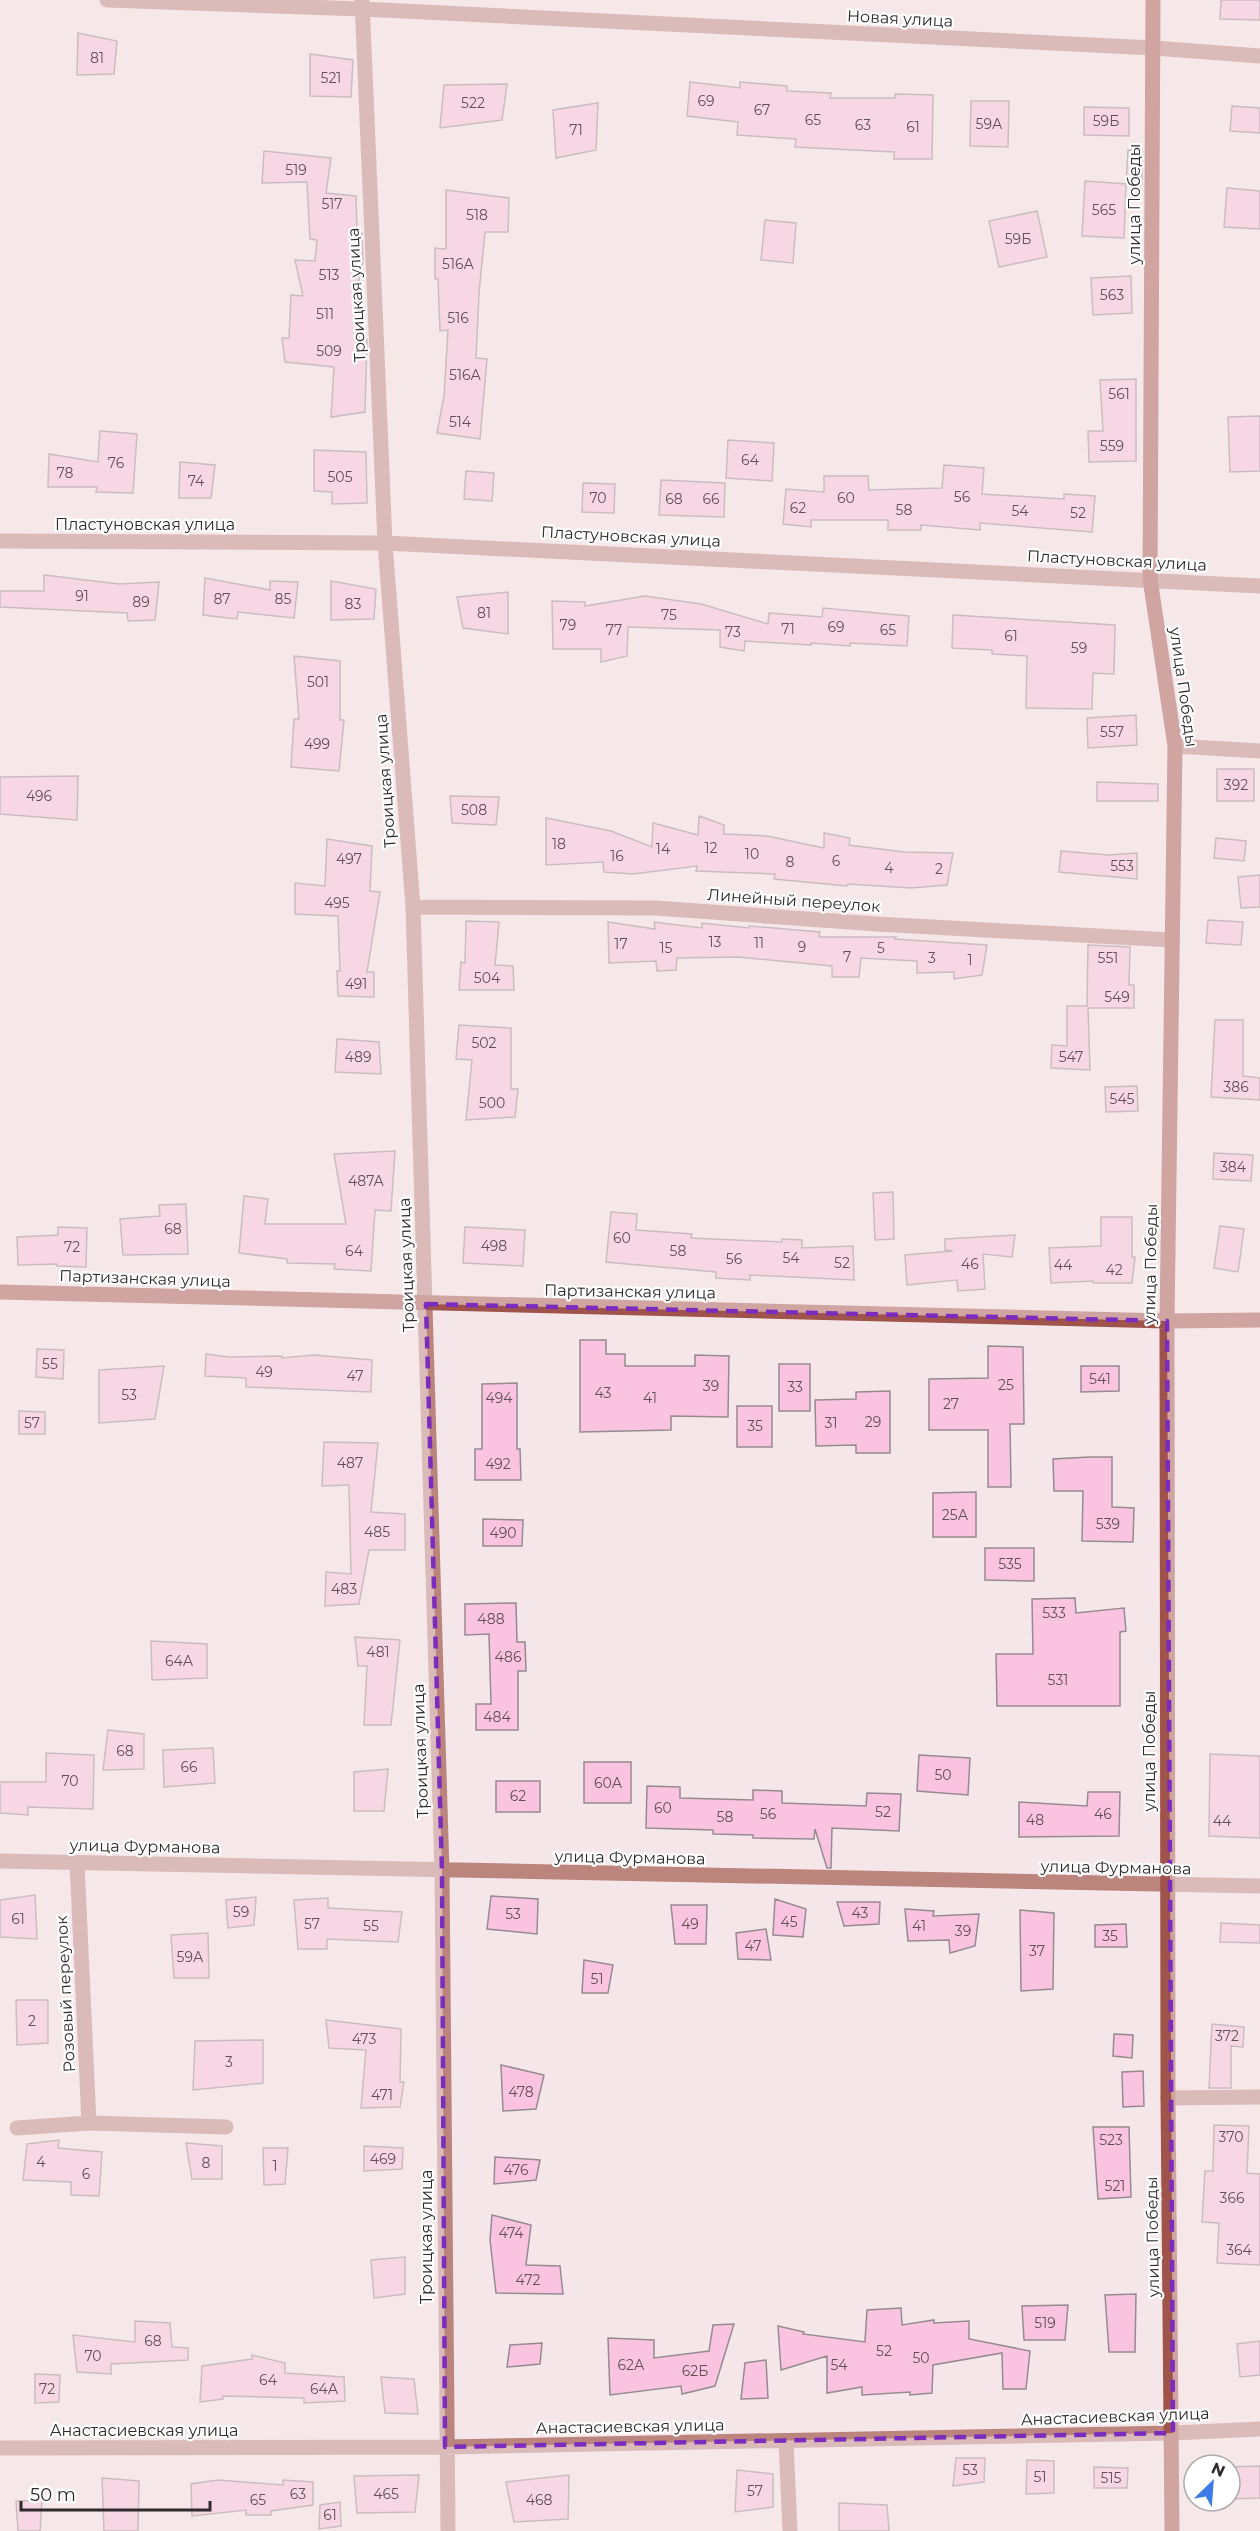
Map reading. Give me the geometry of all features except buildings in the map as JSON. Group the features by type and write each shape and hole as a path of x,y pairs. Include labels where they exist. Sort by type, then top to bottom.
{"street":[{"name":"Новая улица","path":"107,0 362,5 1154,48 1260,56"},
{"name":"улица Победы","path":"1153,0 1150,579 1175,746 1167,1321 1167,1886 1172,2531"},
{"name":"Троицкая улица","path":"362,5 385,543 413,907 442,1872 445,2447 448,2531"},
{"name":"Пластуновская улица","path":"0,541 385,543 1260,586"},
{"path":"1175,746 1260,751"},
{"name":"Линейный переулок","path":"413,907 656,908 877,924 1172,940"},
{"name":"Партизанская улица","path":"0,1292 1167,1321 1260,1320"},
{"name":"улица Фурманова","path":"0,1861 442,1872 1260,1886"},
{"name":"Розовый переулок","path":"77,1863 89,2123"},
{"path":"1168,2098 1260,2097"},
{"path":"17,2128 89,2123 226,2127"},
{"name":"Анастасиевская улица","path":"0,2448 445,2447 1173,2433 1260,2429"},
{"path":"786,2441 790,2531"}],"highlighted area":[{"path":"426,1304 1167,1321 1173,2433 445,2447 442,1872"}]}
